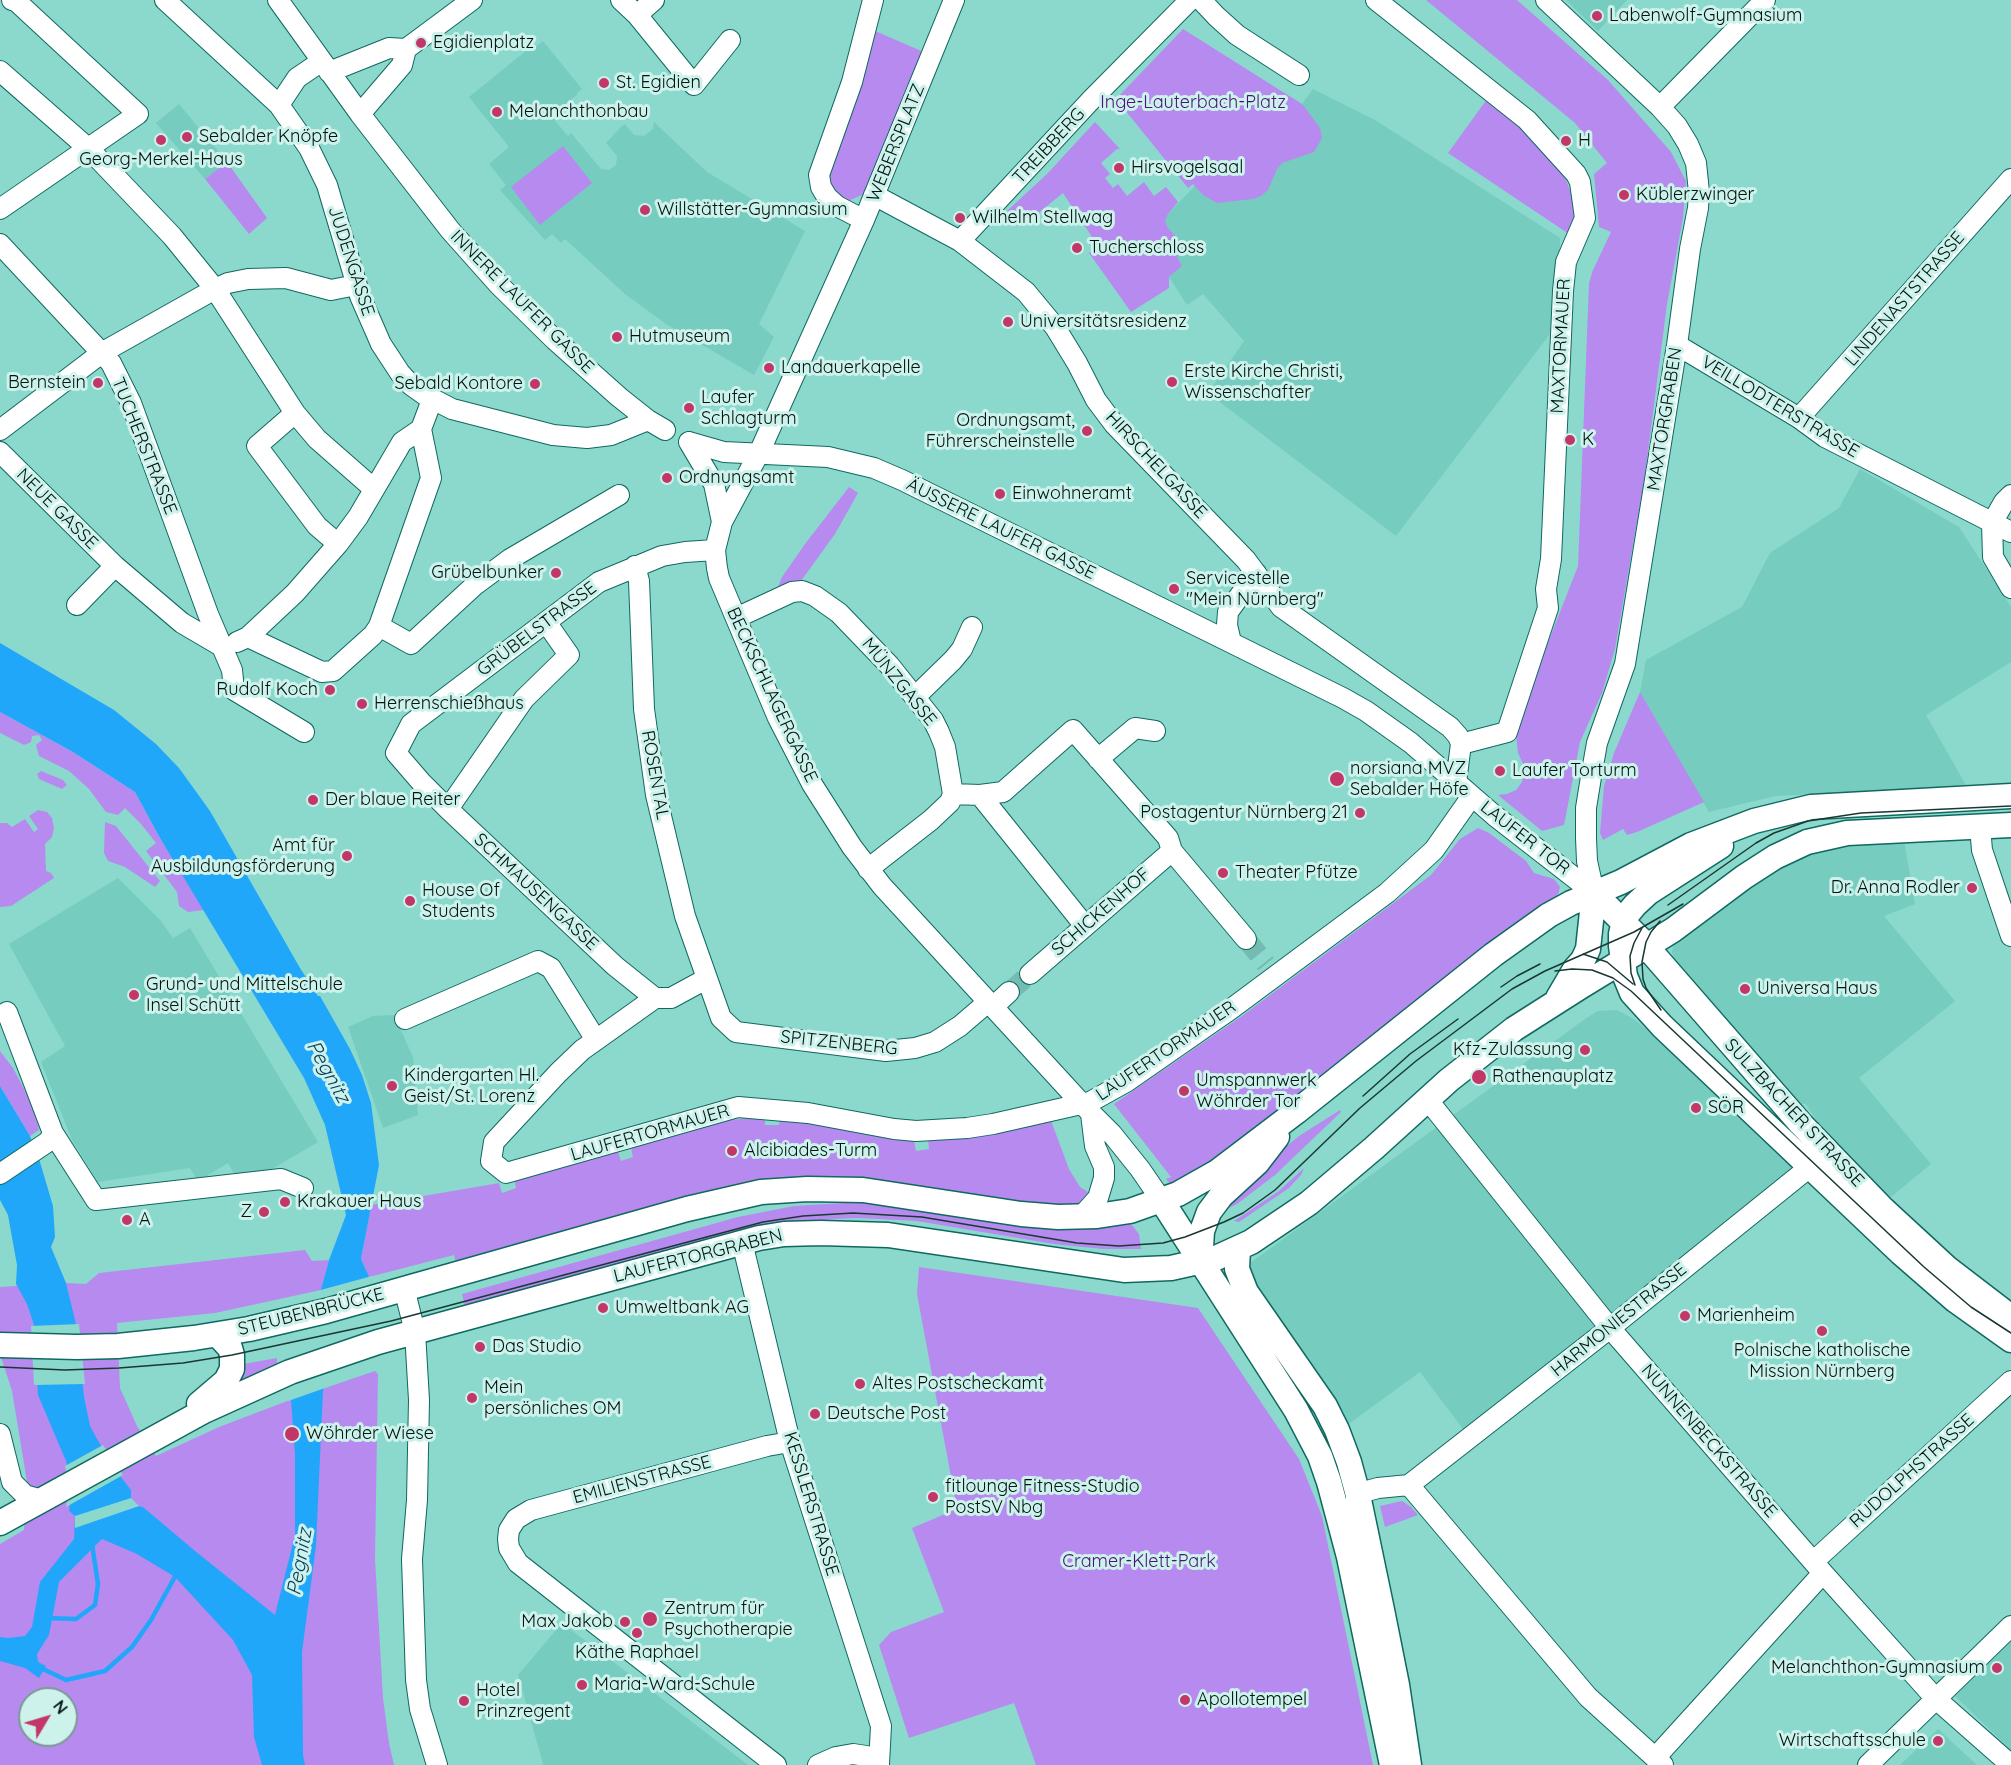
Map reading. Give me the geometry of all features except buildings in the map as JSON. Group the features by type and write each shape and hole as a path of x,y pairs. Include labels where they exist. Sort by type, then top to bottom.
{"main road":[{"path":"402,1289 676,1212 768,1191 807,1189 863,1191 1021,1214 1080,1218 1116,1214 1162,1201 1217,1172 1523,933 1564,906 1621,882 1705,839 1772,815 1834,804 2011,796"},
{"path":"1623,962 1620,938 1623,922 1631,909 1648,893 1772,815"},
{"path":"1200,1263 1238,1249 1274,1228 1324,1191 1426,1100 1493,1045 1556,1002 1679,927 1761,866 1800,844 1840,834 2011,825"},
{"path":"1556,1002 1588,949 1594,893"},
{"name":"SULZBACHER STRASSE","path":"1594,893 1647,947 1719,1031 1819,1159 1937,1285 2011,1340"},
{"name":"SULZBACHER STRASSE","path":"1623,962 1629,986 1645,1009 1819,1159 1883,1209 1937,1260 2011,1317"},
{"path":"1200,1263 1202,1231 1212,1206 1257,1163 1296,1112"},
{"path":"1162,1201 1309,1433 1324,1467 1343,1534 1392,1765"},
{"name":"LAUFERTORGRABEN","path":"170,1428 238,1394 281,1376 387,1340 742,1242 790,1234 878,1234 932,1240 1124,1270 1171,1268 1200,1263"},
{"path":"1238,1249 1237,1269 1246,1292 1330,1415 1343,1446 1358,1495 1397,1685 1409,1765"},
{"name":"STEUBENBRÜCKE","path":"0,1345 118,1346 218,1335 295,1319 402,1289"},
{"name":"STEUBENBRÜCKE","path":"170,1428 230,1376 232,1355 218,1335"},
{"path":"0,1523 170,1428"}],"street":[{"path":"0,3 5,0"},
{"path":"0,209 138,114 16,1 12,0"},
{"name":"JUDENGASSE","path":"165,0 279,105 309,148 324,178 356,285 381,344 411,385 432,400 452,409 553,435 587,438 611,435 648,420"},
{"name":"INNERE LAUFER GASSE","path":"278,0 360,114 450,230 500,285 601,381 648,420 665,430"},
{"path":"360,114 402,65 406,49 472,0"},
{"path":"621,0 637,15 694,85 730,40"},
{"path":"637,15 654,0"},
{"name":"WEBERSPLATZ","path":"873,0 852,81 819,176 821,187 827,197 837,206 864,220 954,0"},
{"name":"TREIBBERG","path":"960,241 1098,93 1190,0"},
{"path":"1201,0 1237,34 1299,75"},
{"name":"MAXTORMAUER","path":"1376,0 1527,120 1581,182 1585,218 1566,262 1563,291 1551,559 1546,589 1548,608 1507,732 1461,744"},
{"name":"MAXTORGRABEN","path":"1546,0 1660,107 1677,126 1696,163 1699,192 1677,345 1624,664 1597,743 1586,808 1587,861 1594,893"},
{"path":"1660,107 1765,0"},
{"path":"279,105 297,78 389,48 406,49"},
{"path":"0,71 89,149 172,236 215,289 296,413 317,440 374,489"},
{"name":"LINDENASTSTRASSE","path":"1799,418 2011,179"},
{"name":"HIRSCHELGASSE","path":"874,195 960,241 1014,281 1042,310 1065,341 1096,400 1114,424 1239,551 1272,597 1294,618 1443,721 1458,736 1461,744"},
{"path":"722,522 759,453 864,220"},
{"name":"TUCHERSTRASSE","path":"0,244 111,363 131,403 208,614 232,670 234,690 304,732"},
{"path":"0,430 103,352 215,289 248,279 286,278 331,290 356,285"},
{"name":"VEILLODTERSTRASSE","path":"1677,345 1799,418 1825,437 2011,532"},
{"path":"248,637 322,672 333,671 374,635 431,478 421,429 432,400"},
{"path":"296,413 257,446 317,526 338,544"},
{"path":"223,647 248,637 295,593 338,544 358,517 402,442 421,429"},
{"name":"ÄUSSERE LAUFER GASSE","path":"722,522 714,484 689,441 724,452 837,459 888,474 1231,642 1366,711 1411,743 1456,782"},
{"name":"NEUE GASSE","path":"0,452 115,566 182,623 223,647"},
{"path":"379,626 411,644 475,585 510,559 619,495"},
{"path":"2011,495 2004,502 1992,523 1993,558 2011,588"},
{"name":"BECKSCHLAGERGASSE","path":"722,522 715,550 719,578 778,718 807,776 832,818 882,886 1086,1109 1112,1134 1148,1179 1162,1201"},
{"name":"GRÜBELSTRASSE","path":"396,753 411,724 599,582 662,556 715,550"},
{"path":"77,605 115,566"},
{"name":"ROSENTAL","path":"635,566 639,580 644,708 656,795 685,916 706,980"},
{"path":"1231,642 1227,625 1228,612 1256,573"},
{"name":"MÜNZGASSE","path":"736,618 792,592 802,591 815,596 839,613 890,666 933,720 942,739 953,794"},
{"path":"448,808 525,699 569,655 546,622"},
{"path":"915,697 962,649 972,627"},
{"path":"1098,759 1136,728 1155,731"},
{"path":"868,869 938,814 950,802 953,794 980,795 1003,792 1073,730 1170,844 1246,939"},
{"path":"1456,782 1461,744"},
{"name":"SCHMAUSENGASSE","path":"396,753 421,782 615,966 655,998"},
{"name":"LAUFER TOR","path":"1456,782 1594,893"},
{"path":"980,795 1085,926"},
{"name":"LAUFERTORMAUER","path":"596,1040 558,1073 494,1142 491,1161 506,1173 738,1107 807,1113 916,1131 967,1128 1086,1109 1098,1098 1126,1082 1270,970 1361,913 1405,878 1434,850 1472,796"},
{"path":"1980,826 1982,850 2011,936"},
{"name":"SCHICKENHOF","path":"1030,974 1085,926 1170,844"},
{"path":"405,1018 538,961 551,968 596,1040 655,998 671,998 706,980"},
{"name":"SPITZENBERG","path":"706,980 721,1018 736,1032 886,1051 915,1048 935,1042 991,1004"},
{"path":"991,1004 1009,992"},
{"path":"7,1012 47,1140 96,1200 281,1179 303,1188"},
{"name":"NUNNENBECKSTRASSE","path":"1426,1100 1610,1328 1819,1567 1936,1699 2011,1765"},
{"path":"1080,1218 1098,1198 1104,1178 1104,1167 1095,1146 1086,1109"},
{"path":"0,1174 47,1140"},
{"name":"HARMONIESTRASSE","path":"1409,1485 1610,1328 1819,1159"},
{"name":"KESSLERSTRASSE","path":"742,1242 790,1442 881,1726 879,1765"},
{"path":"402,1289 415,1332 419,1400 417,1500 412,1559 416,1680 420,1710 437,1765"},
{"name":"RUDOLPHSTRASSE","path":"1659,1761 1819,1567 2011,1381"},
{"path":"0,1434 12,1482 25,1495 42,1500"},
{"name":"EMILIENSTRASSE","path":"776,1765 518,1563 509,1548 508,1539 509,1530 516,1519 531,1510 767,1446 790,1442"},
{"path":"1343,1534 1358,1495 1378,1488 1409,1485 1588,1697 1659,1761"},
{"path":"1868,1765 2011,1626"},
{"path":"818,1765 836,1756 853,1754 866,1756 879,1765"}],"shaded area":[{"name":"Labenwolf-Gymnasium","path":"1566,0 1627,0 1598,31"},
{"name":"Willstätter-Gymnasium","path":"543,41 582,89 551,116 568,136 571,133 601,169 609,170 616,165 617,156 606,143 620,128 625,124 634,135 644,136 653,129 654,122 707,172 805,231 759,324 774,337 754,375 666,324 625,294 565,239 561,243 552,234 545,240 500,190 506,185 489,164 509,147 469,97 532,46 534,48"},
{"path":"1313,89 1375,120 1560,238 1559,288 1553,330 1396,536 1208,393 1244,341 1203,294 1187,305 1169,277 1182,266 1176,257 1187,248 1168,228 1165,221 1168,214 1284,93 1302,104"},
{"name":"Sebalder Knöpfe","path":"179,104 227,162 205,179 156,123"},
{"path":"1860,469 1959,527 2011,607 2011,662 1926,715 1967,787 1775,796 1709,812 1640,692 1646,660 1742,607 1770,553 1839,508"},
{"path":"1903,835 1915,904 1884,916 1955,1001 1859,1078 1931,1164 1885,1202 1821,1128 1806,1104 1796,1104 1674,961 1672,952 1674,942 1682,932 1800,853"},
{"name":"Grund- und Mittelschule Insel Schütt","path":"118,878 161,921 173,938 190,928 318,1142 265,1173 236,1177 228,1163 198,1181 190,1168 98,1182 72,1140 41,1062 65,1046 9,944"},
{"path":"1617,1010 1634,1019 1720,1094 1791,1164 1791,1172 1466,1433 1420,1372 1346,1426 1242,1269 1585,1019 1598,1011"},
{"name":"Kindergarten Hl. Geist/St. Lorenz","path":"394,1015 413,1057 418,1115 383,1128 348,1027 373,1016"},
{"name":"Maria-Ward-Schule","path":"562,1623 748,1765 542,1765 518,1675"},
{"name":"Melanchthon-Gymnasium","path":"2011,1640 2011,1750 1955,1696"},
{"name":"Wirtschaftsschule","path":"1938,1729 1965,1754 1977,1765 1900,1765"}],"green space":[{"path":"1426,0 1517,0 1608,80 1671,152 1686,181 1683,218 1667,304 1645,475 1615,649 1602,693 1580,742 1564,825 1542,831 1498,795 1516,790 1522,782 1524,766 1518,753 1515,727 1578,566 1589,283 1611,232 1599,227 1594,174 1607,163 1575,123"},
{"name":"Inge-Lauterbach-Platz","path":"1183,29 1303,105 1320,128 1322,138 1314,152 1282,163 1268,190 1261,196 1217,203 1203,195 1193,184 1188,188 1116,99"},
{"path":"875,31 926,53 869,186 862,195 848,201 834,194 826,177"},
{"path":"1490,95 1559,160 1579,216 1569,234 1448,153"},
{"path":"1095,122 1120,149 1101,163 1110,174 1105,178 1113,188 1118,184 1127,196 1144,182 1154,196 1166,187 1178,202 1165,221 1168,228 1187,248 1177,257 1182,266 1169,277 1169,288 1131,312 1089,253 1098,246 1063,193 1032,218 1030,216 1017,226 1007,211 1047,174"},
{"path":"563,146 592,183 540,225 511,187"},
{"path":"227,162 267,218 249,234 205,179"},
{"path":"849,487 858,493 835,534 801,581 777,589 782,577 805,544"},
{"path":"1640,692 1704,802 1637,832 1627,835 1623,829 1603,840 1600,833 1604,786 1614,753"},
{"path":"0,712 73,752 135,792 204,910 188,912 179,906 177,892 146,851 156,843 125,808 118,815 106,812 89,789 69,771 39,756 36,745 42,740 39,735 32,736 31,742 24,745 0,733"},
{"path":"41,771 63,780 67,785 62,789 39,779 37,774"},
{"path":"38,810 47,812 52,818 54,828 52,837 45,844 46,871 54,878 11,906 0,907 0,823 7,823 12,827 25,819 34,832 38,829 29,816"},
{"path":"105,822 116,826 160,881 155,887 125,867 108,861 104,853"},
{"path":"1478,828 1489,833 1526,861 1534,873 1554,879 1560,887 1557,899 1488,948 1201,1169 1171,1185 1166,1179 1171,1177 1114,1104 1242,1016 1431,875 1460,839"},
{"path":"0,1051 13,1068 33,1106 39,1130 30,1136 0,1086"},
{"path":"1340,1110 1341,1112 1275,1175 1237,1204 1217,1211 1267,1162 1299,1136"},
{"path":"765,1117 765,1125 779,1125 780,1119 914,1140 916,1151 929,1149 928,1139 1050,1118 1069,1169 1080,1187 1091,1194 1074,1206 1042,1207 868,1181 456,1263 454,1255 369,1277 361,1259 371,1205 499,1183 502,1193 516,1188 514,1179 618,1152 621,1161 633,1157 631,1148 667,1136 729,1120"},
{"path":"1304,1168 1289,1188 1239,1222 1234,1221 1279,1191"},
{"path":"878,1203 1128,1220 1139,1234 1141,1249 1103,1249 1054,1244 917,1221 832,1219 782,1225 465,1306 462,1294 738,1217 794,1206"},
{"name":"Wöhrder Wiese","path":"305,1250 312,1261 329,1260 321,1290 215,1313 117,1323 120,1388 137,1426 156,1456 219,1427 290,1400 375,1371 378,1374 375,1559 383,1698 394,1765 0,1765 0,1544 24,1530 27,1482 12,1391 0,1354 0,1287 86,1284 99,1273"},
{"name":"Cramer-Klett-Park","path":"919,1267 1198,1308 1299,1459 1322,1516 1373,1765 1036,1765 1014,1703 909,1738 879,1645 891,1632 944,1612 912,1528 957,1509 917,1294"},
{"path":"277,1358 277,1365 238,1386 238,1365"},
{"path":"1402,1501 1418,1515 1385,1527 1380,1506"}],"water":[{"name":"Pegnitz","path":"0,643 114,710 156,744 179,768 210,811 300,968 320,996 350,1049 371,1103 379,1165 361,1259 371,1281 323,1391 316,1546 302,1652 305,1765 262,1765 254,1737 252,1675 233,1640 175,1577 137,1554 102,1539 59,1582 49,1635 37,1654 38,1662 46,1666 39,1678 25,1668 0,1661 0,1637 25,1636 32,1627 40,1582 74,1539 75,1516 69,1511 72,1486 66,1461 38,1395 34,1325 27,1304 16,1284 17,1265 8,1215 0,1200 0,1086 30,1136 53,1206 55,1237 51,1247 66,1283 76,1324 84,1397 90,1426 114,1468 131,1490 131,1498 138,1506 143,1507 275,1615 295,1535 295,1455 291,1400 329,1260 346,1215 325,1125 304,1078 160,838 135,792 73,752 0,712"}],"pier":[{"path":"372,1276 373,1282 328,1387 288,1401 317,1291"},
{"path":"79,1324 85,1384 34,1385 31,1326"},
{"path":"103,1445 123,1475 66,1507 69,1486 65,1466"},
{"path":"131,1498 139,1506 75,1528 75,1516"}],"waterway":[{"path":"47,1618 76,1619 95,1605 98,1584 92,1544"},
{"path":"39,1667 66,1680 105,1671 132,1647 151,1620 177,1573"}],"tunnel":[{"path":"1246,939 1266,964"},
{"path":"1009,992 1030,974"}],"tram line":[{"path":"1668,905 1756,843 1774,833 1808,821 1861,813 2011,806"},
{"path":"0,1367 65,1370 119,1368 183,1363 232,1355 391,1321 763,1222 803,1216 853,1213 922,1217 1077,1243 1119,1246 1163,1243 1185,1237 1243,1213 1275,1190 1360,1108 1416,1061 1512,989 1545,971 1634,932 1683,904"},
{"path":"1660,921 1646,942 1642,962 1646,988 1661,1010"},
{"path":"1635,985 1631,973 1630,956 1642,928"},
{"path":"1583,954 1607,962 1633,984"},
{"path":"1501,987 1540,964"},
{"path":"1555,971 1592,970 1613,978 1631,991 1924,1267 1971,1307 2011,1333"},
{"path":"1363,1096 1410,1054 1458,1019"}],"place":[{"name":"Labenwolf-Gymnasium","path":"1597,16"},
{"name":"Egidienplatz","path":"421,43"},
{"name":"St. Egidien","path":"604,83"},
{"name":"Melanchthonbau","path":"497,112"},
{"name":"Sebalder Knöpfe","path":"187,137"},
{"name":"Georg-Merkel-Haus","path":"161,140"},
{"name":"H","path":"1566,141"},
{"name":"Hirsvogelsaal","path":"1119,168"},
{"name":"Küblerzwinger","path":"1624,195"},
{"name":"Willstätter-Gymnasium","path":"645,210"},
{"name":"Wilhelm Stellwag","path":"960,218"},
{"name":"Tucherschloss","path":"1077,248"},
{"name":"Universitätsresidenz","path":"1008,322"},
{"name":"Hutmuseum","path":"617,337"},
{"name":"Landauerkapelle","path":"769,368"},
{"name":"Erste Kirche Christi, Wissenschafter","path":"1172,382"},
{"name":"Bernstein","path":"98,383"},
{"name":"Sebald Kontore","path":"535,384"},
{"name":"Laufer Schlagturm","path":"689,408"},
{"name":"Ordnungsamt, Führerscheinstelle","path":"1087,431"},
{"name":"K","path":"1570,440"},
{"name":"Ordnungsamt","path":"667,478"},
{"name":"Einwohneramt","path":"1000,494"},
{"name":"Grübelbunker","path":"556,573"},
{"name":"Servicestelle \"Mein Nürnberg\"","path":"1174,589"},
{"name":"Rudolf Koch","path":"330,690"},
{"name":"Herrenschießhaus","path":"362,704"},
{"name":"Laufer Torturm","path":"1500,771"},
{"name":"norsiana MVZ Sebalder Höfe","path":"1337,779"},
{"name":"Der blaue Reiter","path":"313,800"},
{"name":"Postagentur Nürnberg 21","path":"1360,813"},
{"name":"Amt für Ausbildungsförderung","path":"347,856"},
{"name":"Theater Pfütze","path":"1223,873"},
{"name":"Dr. Anna Rodler","path":"1972,888"},
{"name":"House Of Students","path":"410,901"},
{"name":"Universa Haus","path":"1745,989"},
{"name":"Grund- und Mittelschule Insel Schütt","path":"134,995"},
{"name":"Kfz-Zulassung","path":"1585,1050"},
{"name":"Rathenauplatz","path":"1479,1077"},
{"name":"Kindergarten Hl. Geist/St. Lorenz","path":"392,1086"},
{"name":"Umspannwerk Wöhrder Tor","path":"1184,1091"},
{"name":"SÖR","path":"1696,1108"},
{"name":"Alcibiades-Turm","path":"732,1151"},
{"name":"Krakauer Haus","path":"285,1202"},
{"name":"Z","path":"264,1212"},
{"name":"A","path":"127,1220"},
{"name":"Umweltbank AG","path":"603,1308"},
{"name":"Marienheim","path":"1685,1316"},
{"name":"Polnische katholische Mission Nürnberg","path":"1822,1331"},
{"name":"Das Studio","path":"480,1347"},
{"name":"Altes Postscheckamt","path":"860,1384"},
{"name":"Mein persönliches OM","path":"472,1398"},
{"name":"Deutsche Post","path":"815,1414"},
{"name":"Wöhrder Wiese","path":"292,1434"},
{"name":"fitlounge Fitness-Studio PostSV Nbg","path":"933,1497"},
{"name":"Zentrum für Psychotherapie","path":"650,1619"},
{"name":"Max Jakob","path":"625,1622"},
{"name":"Käthe Raphael","path":"637,1633"},
{"name":"Melanchthon-Gymnasium","path":"1997,1668"},
{"name":"Maria-Ward-Schule","path":"582,1685"},
{"name":"Apollotempel","path":"1185,1700"},
{"name":"Hotel Prinzregent","path":"464,1701"},
{"name":"Wirtschaftsschule","path":"1938,1741"}]}
